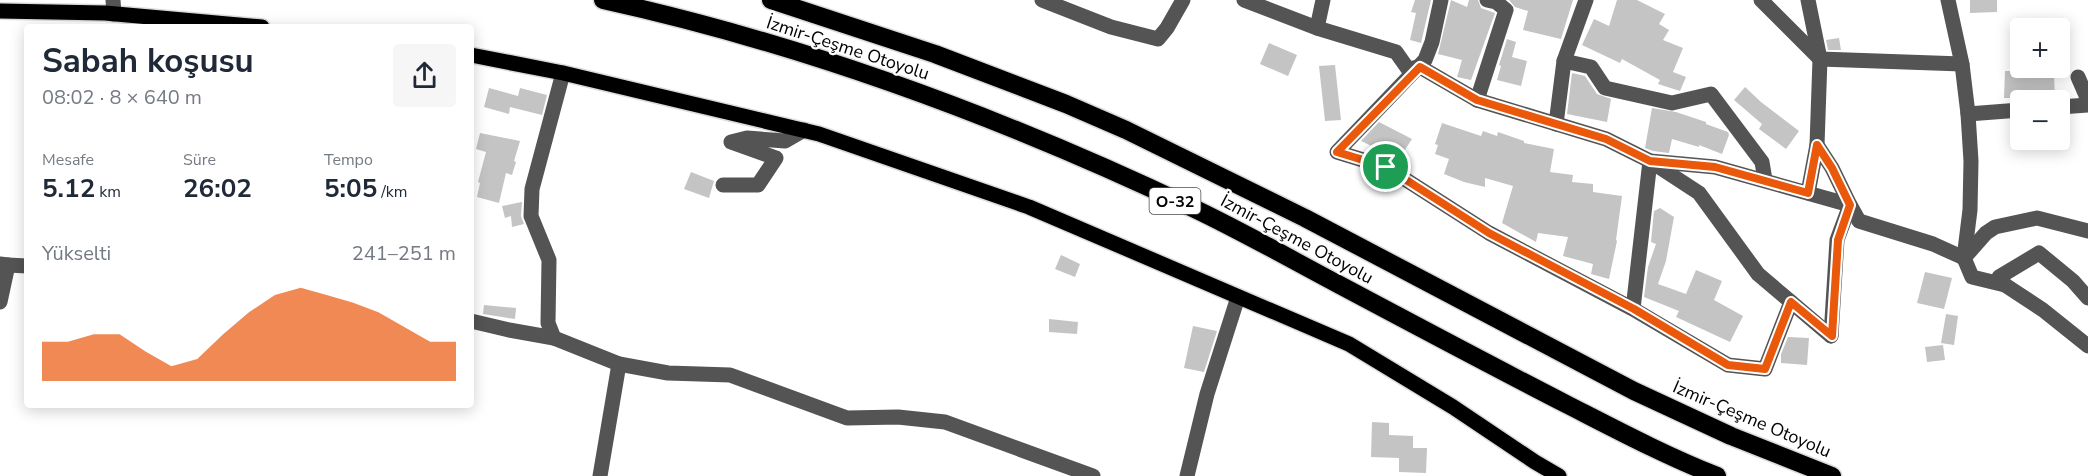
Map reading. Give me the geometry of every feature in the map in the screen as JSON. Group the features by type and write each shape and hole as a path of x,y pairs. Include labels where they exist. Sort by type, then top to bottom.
{"highway":[{"name":"İzmir-Çeşme Otoyolu","path":"603,0 717,29 844,67 913,90 1042,142 1196,210 1550,396 1717,476"},
{"name":"İzmir-Çeşme Otoyolu","path":"771,0 935,54 1066,104 1126,130 1305,218 1634,391 1731,436 1832,476"}],"main road":[{"path":"0,11 113,7 240,24"},
{"path":"474,56 563,73 804,130 1029,207 1348,344 1453,407 1558,476"}],"street":[{"path":"1042,0 1111,27 1158,39 1184,0"},
{"path":"1244,0 1317,28 1396,51 1408,69 1420,67 1477,100 1606,139 1650,161 1699,193 1758,274 1832,336 1838,240 1850,205"},
{"path":"1317,28 1323,0"},
{"path":"1441,0 1432,42 1425,60 1337,152 1386,167 1489,233 1634,309 1728,365 1765,369 1791,302"},
{"path":"1556,124 1564,61 1586,0"},
{"path":"1761,0 1820,59 1962,64"},
{"path":"1808,0 1820,59 1817,145 1808,193"},
{"path":"1948,0 1962,64 1971,161 1970,200 1964,258 1972,277 2005,285 2043,310 2088,346"},
{"path":"1477,100 1506,10 1493,1"},
{"path":"1564,61 1591,67 1605,88 1672,103 1711,94 1762,162 1765,180"},
{"path":"554,338 548,323 549,260 531,216 532,189 563,73"},
{"path":"2078,77 2088,100"},
{"path":"2070,106 2088,105"},
{"path":"1968,114 2010,111"},
{"path":"723,185 758,185 776,158 731,142 747,138 785,141 804,130"},
{"path":"1817,145 1832,168 1859,221 1933,244 1964,258"},
{"path":"1634,309 1650,161"},
{"path":"1650,161 1715,167 1850,205"},
{"path":"1964,258 1995,226 2037,218 2088,231"},
{"path":"2005,285 1999,277 2039,253 2073,281 2088,297"},
{"path":"0,302 4,265 24,266"},
{"path":"1187,476 1207,394 1238,297"},
{"path":"474,322 554,338 619,364 668,373 730,375 847,418 898,417 945,422 1086,475"},
{"path":"600,476 619,364"}],"building":[{"path":"1415,0 1431,0 1421,43 1410,40 1416,13 1411,12"},
{"path":"1451,0 1467,7 1469,0 1478,0 1481,8 1495,13 1471,80 1457,77 1462,60 1438,54"},
{"path":"1509,0 1573,0 1561,39 1523,30 1528,11 1515,7"},
{"path":"1617,0 1637,0 1665,14 1659,24 1669,30 1663,40 1683,48 1673,72 1686,77 1680,91 1658,84 1660,80 1622,59 1620,63 1582,45 1594,19 1609,26"},
{"path":"1970,0 1997,0 1997,12 1970,13"},
{"path":"1839,38 1841,50 1828,50 1826,40"},
{"path":"1507,39 1516,42 1512,57 1527,61 1521,86 1497,80"},
{"path":"1269,43 1297,55 1288,76 1260,64"},
{"path":"1335,65 1341,120 1325,121 1319,66"},
{"path":"2005,71 2010,71 2010,78 2054,78 2055,90 2010,90 2010,98 2004,98"},
{"path":"1572,73 1585,76 1597,94 1611,99 1607,122 1567,114"},
{"path":"1745,87 1799,131 1786,149 1759,129 1762,124 1734,100"},
{"path":"489,88 518,96 520,88 547,95 542,115 510,107 509,114 484,107"},
{"path":"1652,108 1676,112 1728,132 1722,154 1699,145 1699,147 1672,139 1669,153 1645,148"},
{"path":"1379,122 1412,139 1399,159 1361,141"},
{"path":"1442,123 1481,136 1483,131 1497,136 1498,132 1524,141 1524,143 1554,149 1550,172 1573,175 1572,182 1593,184 1593,192 1622,196 1617,241 1609,279 1591,274 1593,264 1563,256 1568,237 1538,233 1536,242 1502,223 1513,186 1485,178 1485,187 1444,174 1449,159 1435,154 1438,145 1435,144"},
{"path":"480,133 520,141 512,175 506,173 499,203 477,197 480,183 478,182 486,152 476,149"},
{"path":"691,172 714,181 709,198 684,189"},
{"path":"522,202 521,216 524,224 512,227 511,216 505,218 502,206"},
{"path":"1660,208 1674,217 1666,261 1658,284 1686,294 1696,270 1722,281 1714,300 1743,316 1730,342 1676,317 1679,311 1644,297 1648,267 1656,244 1651,242 1654,211"},
{"path":"1061,255 1080,264 1075,277 1055,269"},
{"path":"1925,272 1952,278 1944,309 1917,303"},
{"path":"484,305 516,308 515,319 483,314"},
{"path":"1946,314 1958,316 1954,345 1941,343"},
{"path":"1049,319 1078,322 1077,334 1049,332"},
{"path":"1193,326 1217,331 1204,372 1184,368"},
{"path":"1788,337 1809,338 1807,365 1781,363 1781,354"},
{"path":"1943,345 1945,360 1927,362 1925,347"},
{"path":"1372,422 1389,423 1389,435 1413,436 1413,448 1427,448 1426,473 1399,472 1399,458 1371,457"}],"route":[{"path":"1420,67 1477,100 1606,139 1650,161 1715,167 1808,193 1817,145 1832,168 1850,205 1838,240 1832,336 1791,302 1765,369 1728,365 1634,309 1489,233 1386,167 1337,152 1420,67"}]}
